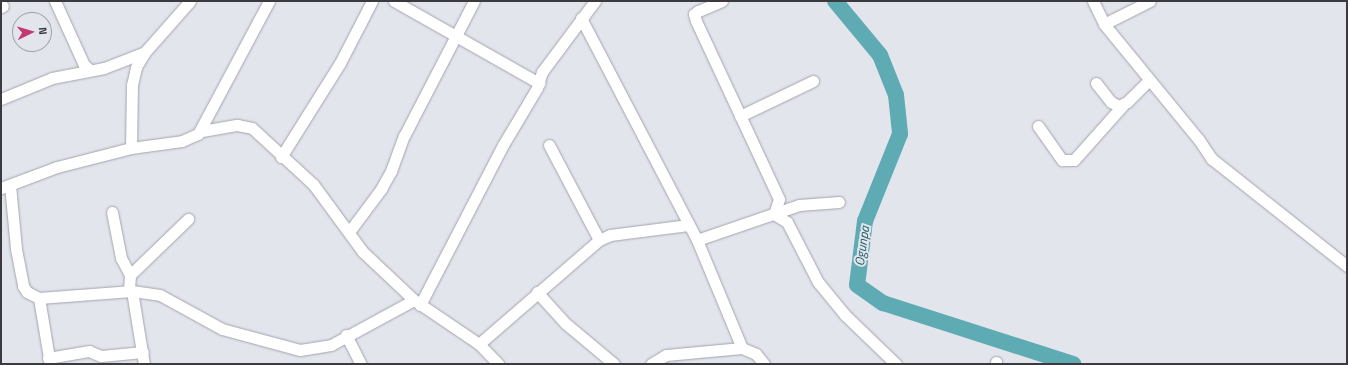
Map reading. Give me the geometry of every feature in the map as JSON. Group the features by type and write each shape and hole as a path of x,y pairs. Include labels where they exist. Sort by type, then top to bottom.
{"street":[{"path":"55,1 84,65 89,69"},
{"path":"1,99 52,78 89,69 132,63 145,52 190,1"},
{"path":"202,131 269,1"},
{"path":"281,157 340,63 372,1"},
{"path":"394,1 539,83"},
{"path":"349,232 385,183 404,136 474,1"},
{"path":"498,364 479,344 417,303 363,252 313,184 281,157 252,128 237,125 202,131 182,141 131,148 27,176 6,187 23,286 27,292 39,298 130,291 160,295 222,329 300,350 331,345 346,335 417,303 503,145 516,128 539,83 542,72 595,1"},
{"path":"722,1 694,14 779,199 774,214"},
{"path":"1093,1 1104,24 1199,140 1212,159 1347,266"},
{"path":"1104,24 1150,1"},
{"path":"581,18 697,240 742,348"},
{"path":"131,148 132,63"},
{"path":"1038,126 1062,160 1074,160 1123,105 1149,80"},
{"path":"740,116 813,81"},
{"path":"1096,83 1114,105 1123,105"},
{"path":"549,145 599,240"},
{"path":"697,240 799,205 839,202"},
{"path":"112,212 121,258 130,275 130,291 143,352 144,364"},
{"path":"774,214 787,222 818,282 845,315 896,364"},
{"path":"130,275 188,219"},
{"path":"479,344 537,292 599,240 610,234 688,225"},
{"path":"537,292 565,323 614,364"},
{"path":"39,298 49,361 89,351 101,356 143,352"},
{"path":"346,335 361,364"},
{"path":"651,364 666,355 742,348 756,354 764,364"}],"waterway":[{"name":"Ogunpa","path":"835,1 880,55 896,95 900,134 865,221 857,285 883,303 1073,364"}]}
